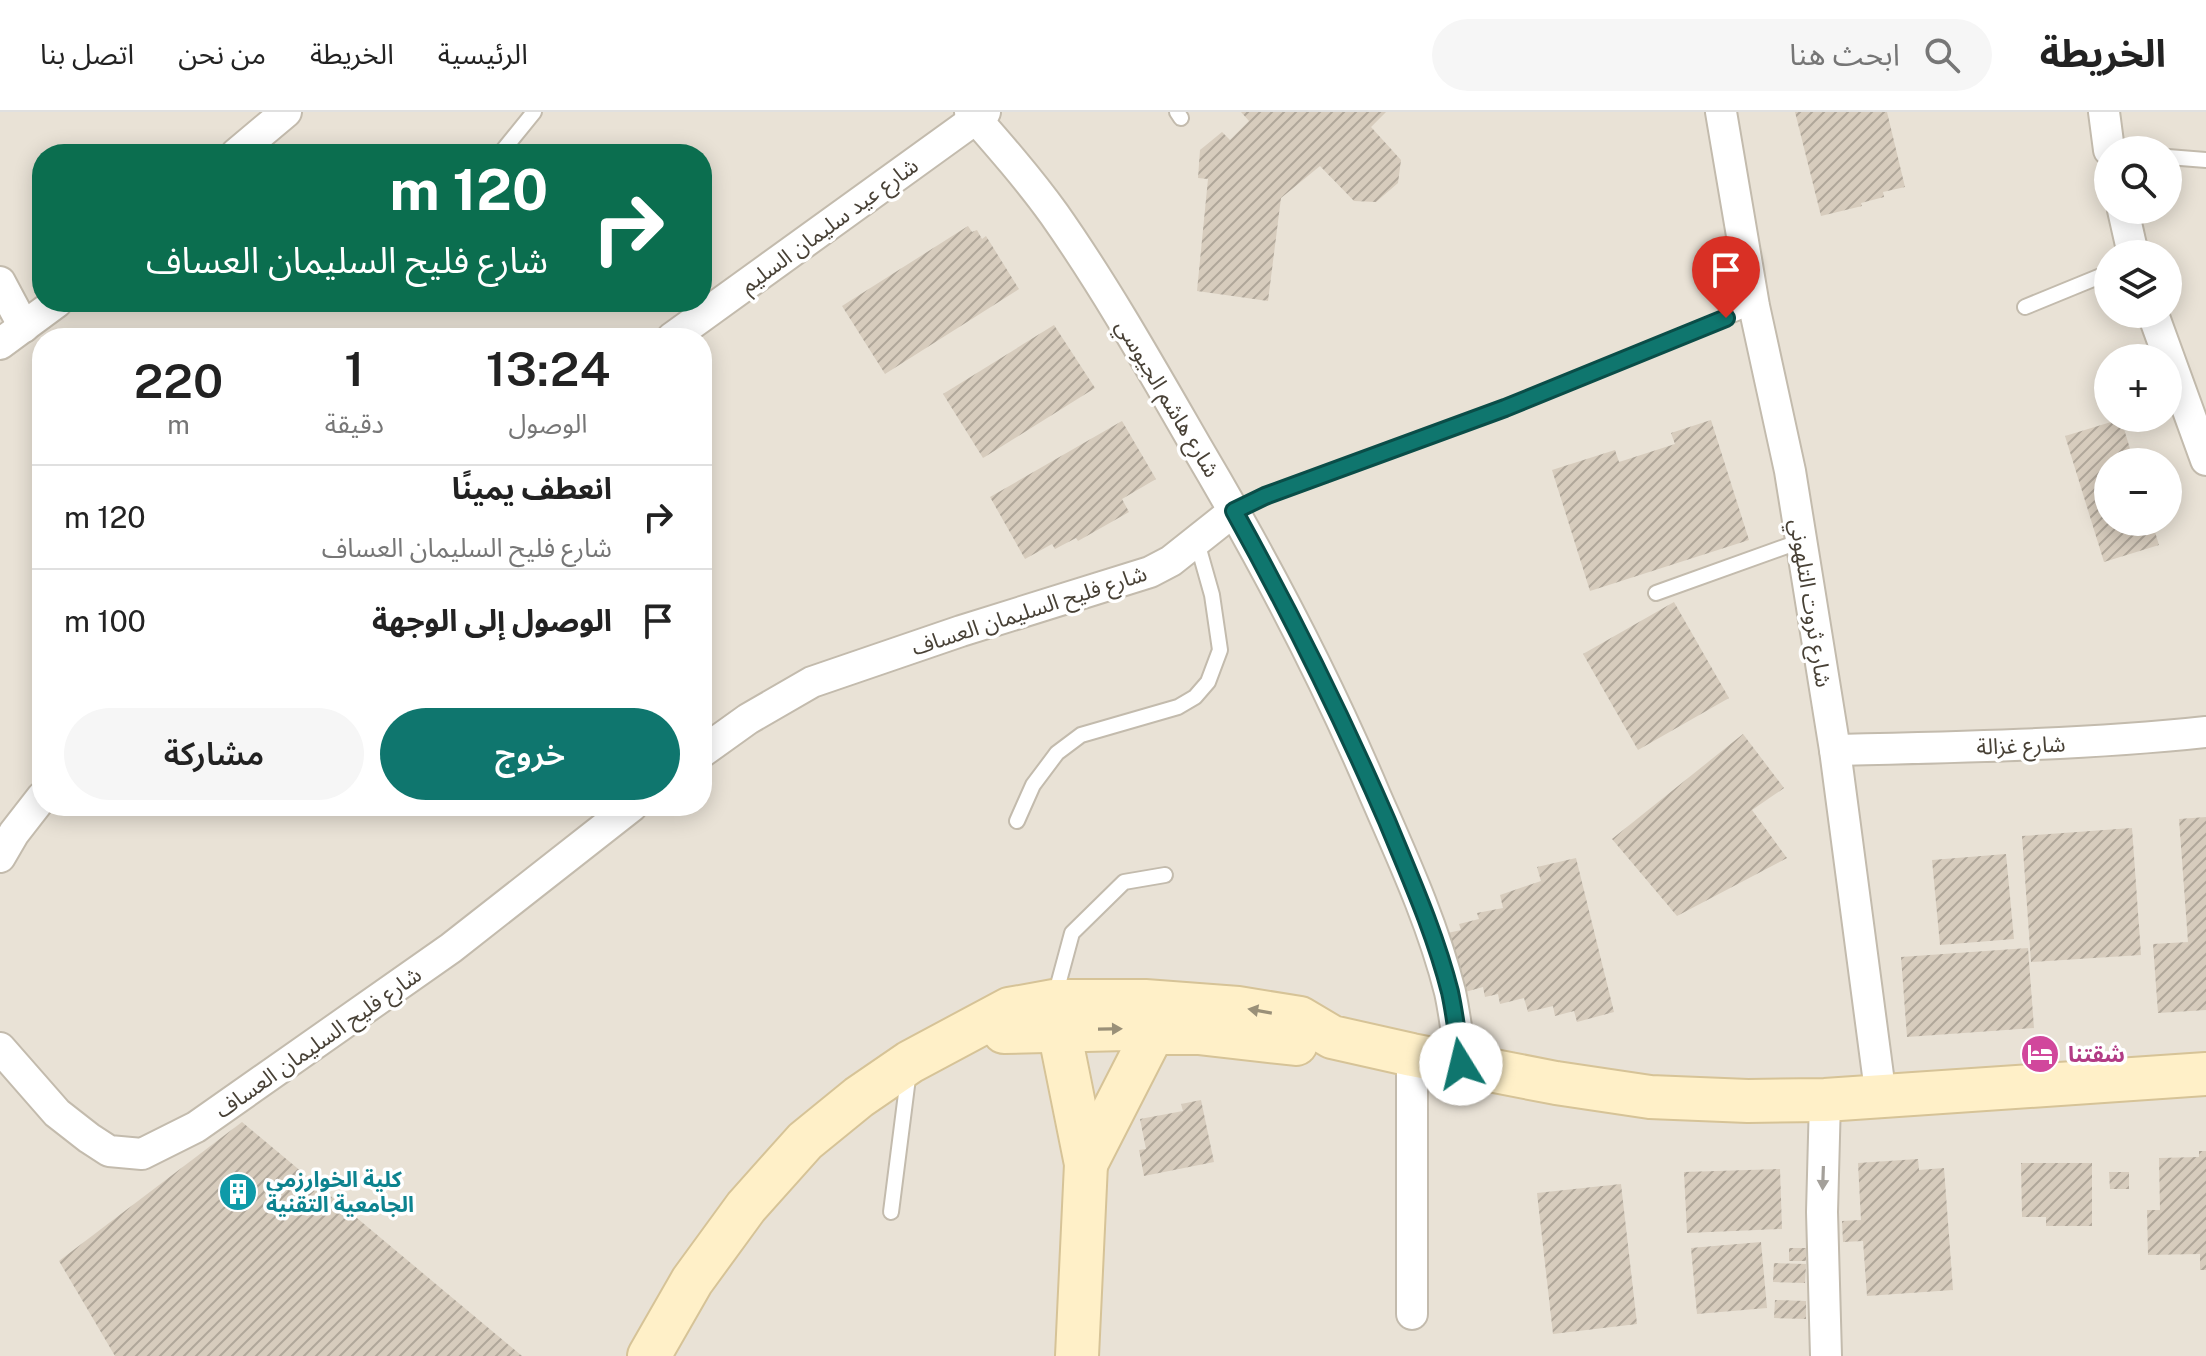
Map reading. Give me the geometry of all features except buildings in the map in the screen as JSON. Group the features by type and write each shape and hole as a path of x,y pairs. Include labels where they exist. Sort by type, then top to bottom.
{"street":[{"path":"248,144 286,112"},
{"name":"شارع ثروت التلهوني","path":"1721,112 1754,306 1790,471 1835,750 1881,1098"},
{"path":"2104,112 2107,136"},
{"name":"شارع عيد سليمان السليم","path":"712,309 977,114"},
{"name":"شارع هاشم الجيوسي","path":"977,114 1062,227 1125,324 1288,610 1345,724 1415,887 1436,943 1450,994 1461,1064"},
{"path":"0,282 12,336 44,312"},
{"name":"شارع عيد سليمان السليم","path":"686,328 707,312"},
{"path":"2158,328 2206,460"},
{"name":"شارع فليح السليمان العساف","path":"712,745 748,719 812,682 961,631 1136,577 1171,561 1234,511"},
{"name":"شارع غزالة","path":"1835,750 2010,746 2206,732"},
{"path":"0,857 32,810"},
{"name":"شارع فليح السليمان العساف","path":"0,1048 57,1113 89,1138 109,1151 142,1154 196,1127 451,948 619,816"},
{"path":"1057,1015 1145,1001 1238,1008 1300,1018 1332,1037 1412,1055 1556,1083 1650,1097 1748,1101 1881,1098 2206,1074"},
{"path":"649,1356 692,1281 746,1207 805,1141 859,1097 910,1062 1009,1009 1153,1033 1198,1033 1295,1044 1332,1037"},
{"path":"1057,1015 1086,1164 1077,1356"},
{"path":"1086,1164 1153,1033"},
{"path":"1412,1055 1412,1314"},
{"path":"1825,1100 1822,1212 1826,1356"}],"lane":[{"path":"508,144 534,112"},
{"path":"2182,158 2206,160"},
{"path":"2025,307 2094,279"},
{"name":"شارع فليح السليمان العساف","path":"1234,511 1265,496 1505,408 1754,306"},
{"path":"1656,593 1801,541"},
{"path":"1017,821 1033,785 1057,753 1081,735 1178,707 1195,697 1208,682 1220,650 1212,595 1197,542"},
{"path":"1057,1015 1072,933 1124,882 1165,875"},
{"path":"891,1212 910,1062"}],"shaded area":[{"path":"0,112 2206,112 2206,1356 0,1356"}],"place":[{"name":"شقتنا","path":"2040,1054"},
{"name":"كلية الخوارزمي الجامعية التقنية","path":"238,1192"}],"route":[{"path":"1461,1064 1450,994 1436,943 1415,887 1345,724 1234,511 1265,496 1505,408 1726,318"}]}
